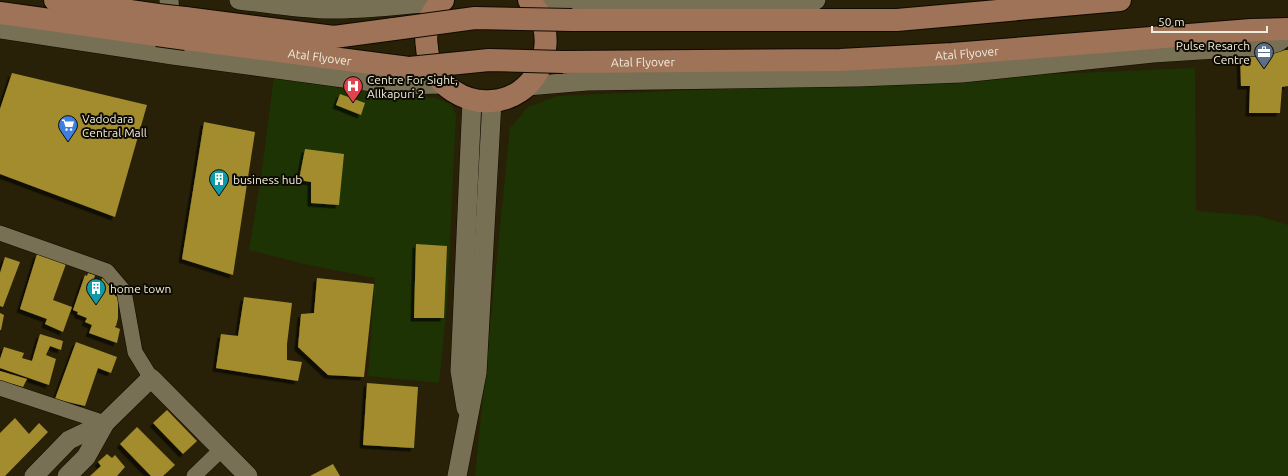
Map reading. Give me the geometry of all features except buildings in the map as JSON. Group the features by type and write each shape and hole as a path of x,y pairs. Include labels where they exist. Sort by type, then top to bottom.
{"main road":[{"name":"Atal Flyover","path":"55,0 334,37 475,18 630,20 897,20 1120,0"},
{"path":"441,1 430,20 426,40 429,60 438,78 453,92 482,101 511,96 527,86 539,70 545,52 545,33 540,14 529,0"},
{"name":"Atal Flyover","path":"0,13 409,68 489,60 563,62 840,60 952,54 1251,30 1288,29"}],"street":[{"path":"169,0 173,55"},
{"path":"239,0 324,9 359,8 441,1"},
{"path":"545,0 672,4 816,0"},
{"path":"0,29 173,55 395,85 445,84"},
{"path":"527,86 587,81 858,77 962,73 1153,53 1264,46 1278,42 1288,35"},
{"path":"458,476 477,373 482,101"},
{"path":"0,234 107,271 124,291 135,352 151,378 248,476"},
{"path":"67,476 86,457 105,423 151,378"},
{"path":"0,388 105,423"},
{"path":"34,476 69,440 105,423"},
{"path":"194,476 222,449"}],"green space":[{"path":"1195,68 1196,211 1258,216 1288,225 1288,476 475,476 510,128 528,107 557,96"},
{"path":"274,76 435,98 451,104 456,115 447,305 439,383 368,376 375,278 304,264 249,250 261,177"}],"place":[{"name":"Pulse Resarch Centre","path":"1264,69"},
{"name":"Centre For Sight, Allkapuri 2","path":"353,103"},
{"name":"Vadodara Central Mall","path":"68,142"},
{"name":"business hub","path":"219,196"},
{"name":"home town","path":"96,305"}]}
